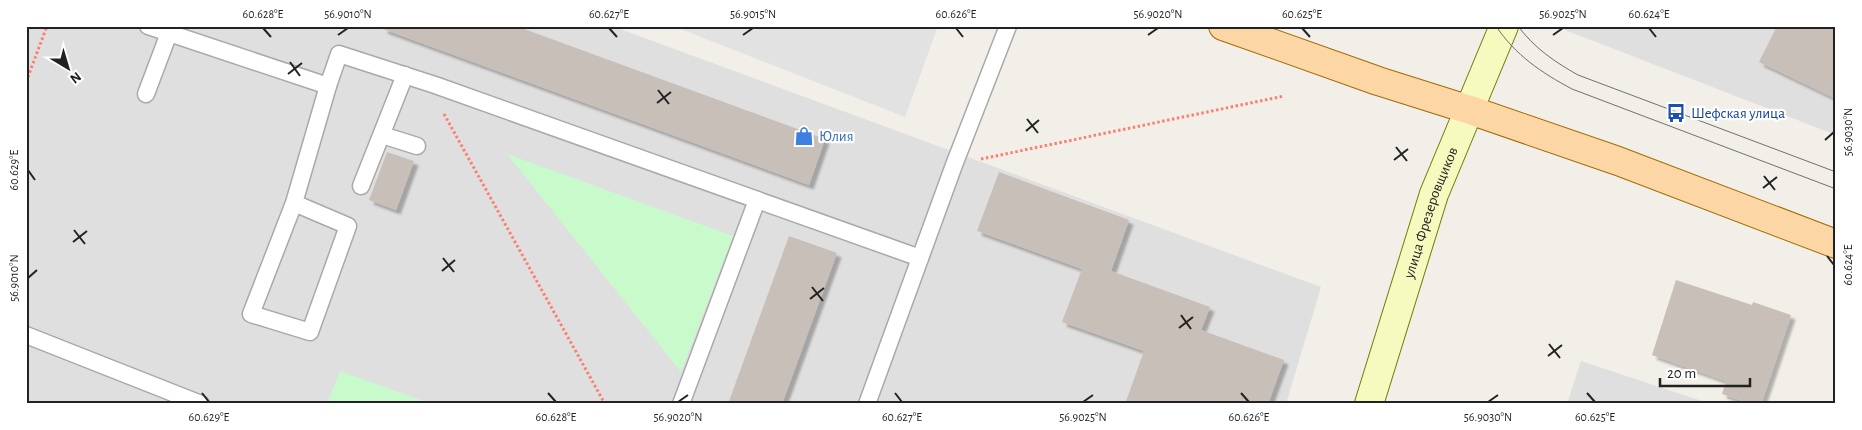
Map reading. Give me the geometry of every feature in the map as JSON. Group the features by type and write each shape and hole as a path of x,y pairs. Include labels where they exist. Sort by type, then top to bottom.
{"main road":[{"path":"1223,26 1378,81 1470,110 1618,162 1836,244"},
{"name":"улица Фрезеровщиков","path":"1369,404 1434,194 1504,26"}],"lane":[{"path":"148,26 328,86"},
{"path":"867,404 954,165 1008,26"},
{"path":"146,94 169,33"},
{"path":"294,203 348,226 310,332 252,314 294,203 339,54 434,85 920,258"},
{"path":"362,186 405,75"},
{"path":"382,135 417,146"},
{"path":"682,404 757,200"},
{"path":"26,335 201,404"}],"path":[{"path":"26,82 47,26"},
{"path":"434,85 443,112 605,404"},
{"path":"954,165 1284,96"}],"shaded area":[{"path":"26,26 612,26 1321,287 1286,404 26,404"},
{"path":"673,26 938,26 905,117"},
{"path":"1566,26 1836,26 1836,135 1565,30"},
{"path":"1581,361 1711,404 1567,404"}],"green space":[{"path":"507,154 733,236 681,372"},
{"path":"340,371 432,404 327,404"}],"building":[{"path":"384,26 516,26 825,139 809,185 383,29"},
{"path":"1777,26 1836,26 1836,99 1759,62"},
{"path":"387,152 414,161 396,210 369,200"},
{"path":"999,172 1129,220 1111,271 1210,307 1201,330 1284,360 1268,404 1125,404 1144,351 1062,322 1082,269 977,231"},
{"path":"789,236 837,253 782,404 728,404"},
{"path":"1676,280 1752,305 1753,302 1791,315 1761,404 1752,404 1722,394 1726,381 1652,355"}],"tram line":[{"path":"1496,26 1520,54 1572,89 1836,189"},
{"path":"1518,26 1545,54 1578,75 1836,172"}],"place":[{"name":"Шефская улица","path":"1676,113"},
{"name":"Юлия","path":"804,136"}]}
